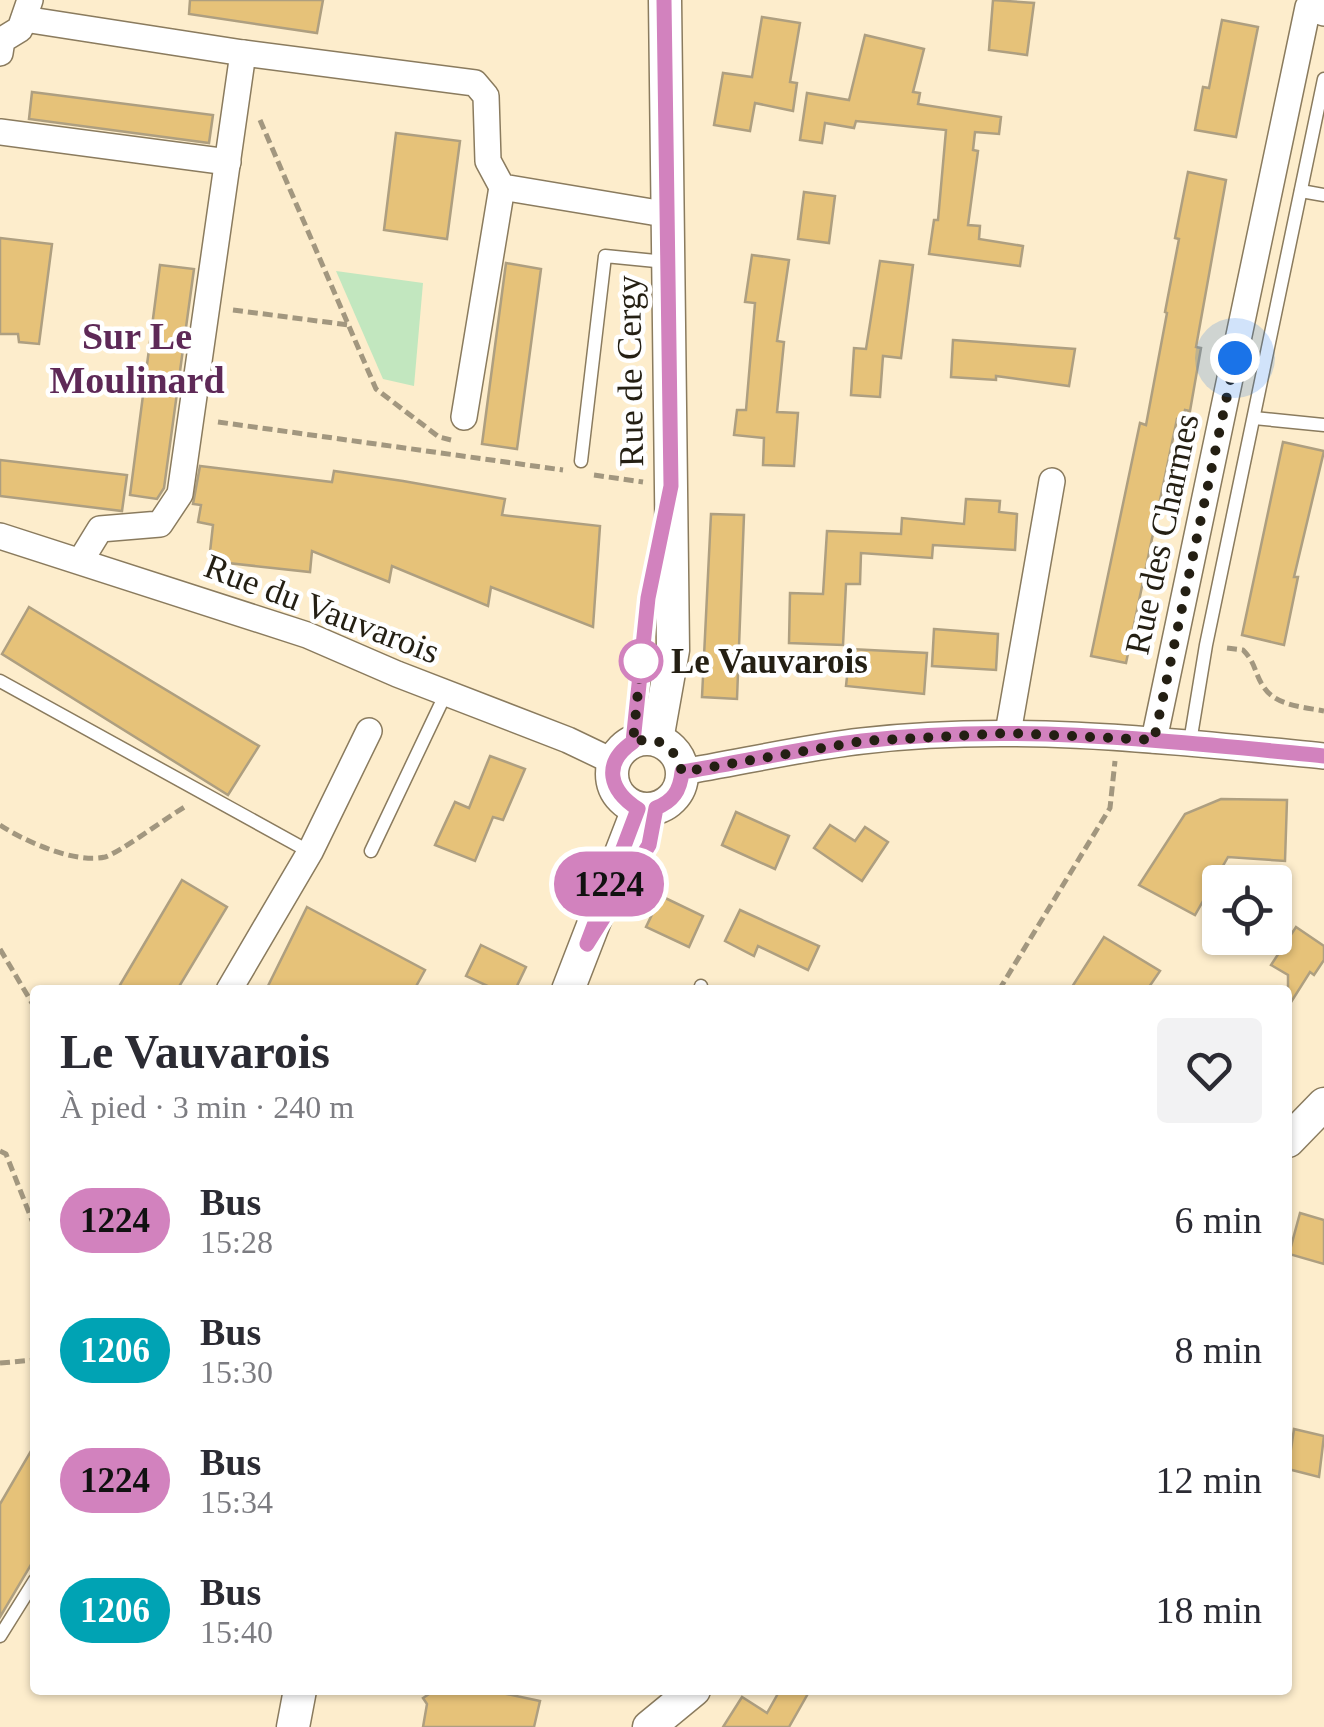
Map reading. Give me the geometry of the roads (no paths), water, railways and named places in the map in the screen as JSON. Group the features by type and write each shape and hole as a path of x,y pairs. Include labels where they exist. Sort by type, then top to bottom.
{"street":[{"name":"Rue de Cergy","path":"635,748 673,650 664,0"},
{"name":"Rue des Charmes","path":"1154,740 1308,7 1324,13"},
{"path":"1,44 20,29 27,9 242,64 475,82 486,96 488,161 502,187 464,417"},
{"path":"81,560 100,529 160,524 180,494 242,64"},
{"path":"0,132 228,162"},
{"path":"502,187 668,212"},
{"path":"1008,733 1052,482"},
{"name":"Rue du Vauvarois","path":"0,536 307,635 568,740 635,748"},
{"path":"233,985 310,852 369,731"},
{"path":"682,772 863,741 1008,733 1190,742 1324,756"},
{"path":"635,748 678,756 682,772 680,788 668,803 647,809 624,801 615,789 635,748"},
{"path":"570,985 647,809"},
{"path":"1292,1137 1324,1104"},
{"path":"294,1727 299,1695"},
{"path":"649,1727 688,1695"}],"lane":[{"path":"1190,742 1206,645 1324,79"},
{"path":"1301,190 1324,195"},
{"path":"581,462 605,256 669,262"},
{"path":"1254,418 1324,425"},
{"path":"0,681 310,852"},
{"path":"370,851 446,693"},
{"path":"0,1636 30,1588"}],"place":[{"name":"Le Vauvarois","path":"641,661"}],"district":[{"name":"Sur Le Moulinard","path":"137,358"}]}
